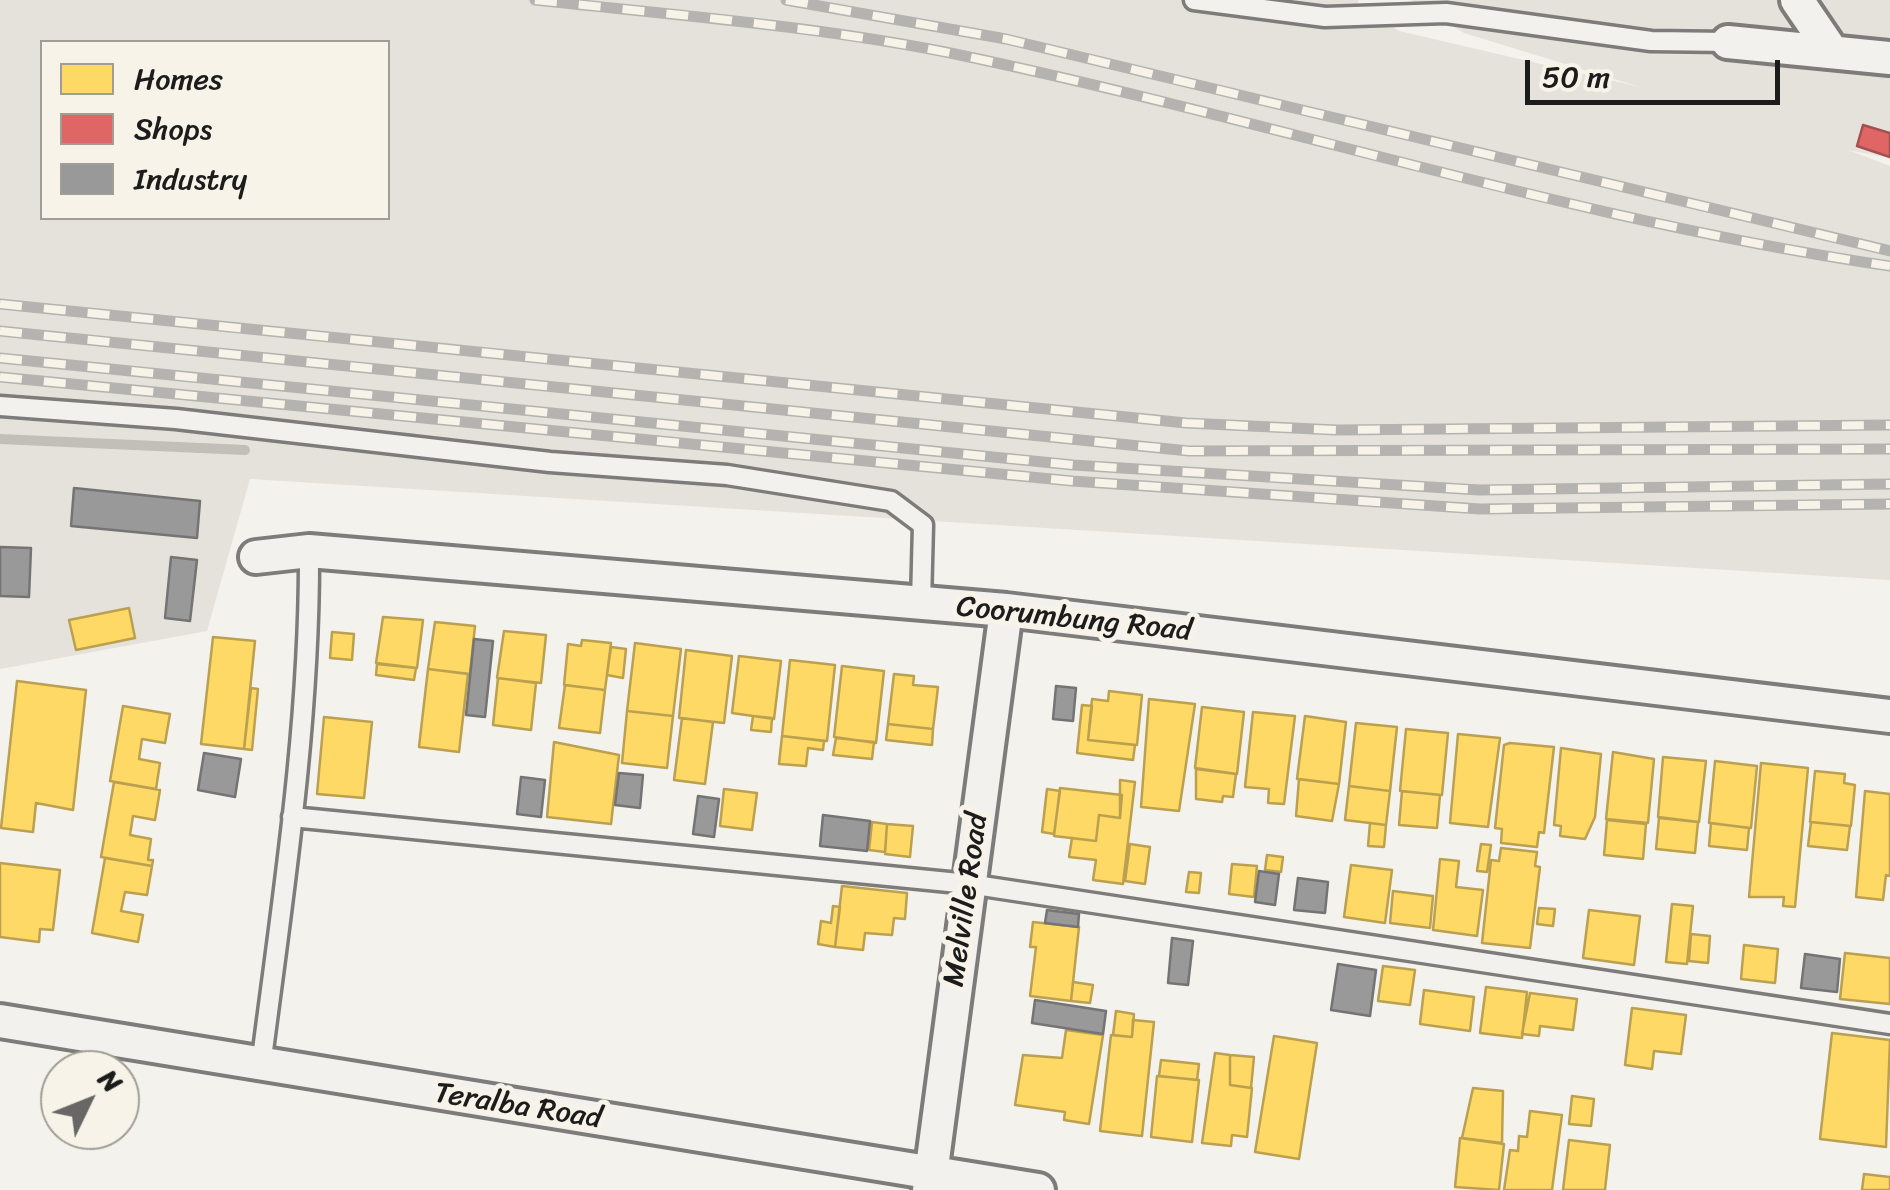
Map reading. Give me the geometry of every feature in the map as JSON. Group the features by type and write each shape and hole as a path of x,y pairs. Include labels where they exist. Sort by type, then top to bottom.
{"street":[{"path":"1796,0 1831,50"},
{"path":"1728,42 1890,58"},
{"name":"Coorumbung Road","path":"256,557 309,551 1006,610 1890,716"},
{"name":"Melville Road","path":"930,1181 1006,610"},
{"name":"Teralba Road","path":"0,1021 930,1181 1038,1190"}],"lane":[{"path":"1194,0 1325,17 1446,14 1651,41 1728,42"},
{"path":"0,406 176,419 550,462 727,475 891,502 923,525 920,603"},
{"path":"261,1066 292,817 308,629 309,551"},
{"path":"292,817 968,884 1890,1024"}],"shaded area":[{"path":"0,0 1359,0 1357,4 1399,31 1640,87 1464,33 1411,0 1890,0 1890,158 1848,150 1890,166 1890,580 250,479 207,631 0,669"}],"building: Homes":[{"path":"129,608 135,638 76,650 69,620"},
{"path":"383,617 423,620 417,668 376,663"},
{"path":"435,622 475,626 470,674 428,669"},
{"path":"504,631 546,635 541,683 497,678"},
{"path":"332,632 354,634 352,660 330,658"},
{"path":"213,637 255,641 244,749 201,744"},
{"path":"582,640 611,643 605,690 564,685 568,644 581,646"},
{"path":"635,643 681,649 673,716 627,711"},
{"path":"611,647 626,649 623,678 607,675"},
{"path":"686,650 732,656 724,723 679,718"},
{"path":"739,656 781,661 774,719 732,713"},
{"path":"790,660 835,665 827,741 782,736"},
{"path":"377,664 416,668 414,680 376,675"},
{"path":"842,666 884,671 876,743 834,737"},
{"path":"428,669 468,674 459,752 419,747"},
{"path":"894,674 914,676 913,685 938,687 933,729 888,724"},
{"path":"498,678 536,683 531,730 493,725"},
{"path":"17,681 86,690 73,810 36,803 33,832 1,828"},
{"path":"565,685 605,690 600,733 559,728"},
{"path":"251,688 258,689 252,750 244,749"},
{"path":"1109,691 1142,695 1137,745 1088,740 1092,699 1108,701"},
{"path":"1149,699 1195,704 1179,811 1141,807"},
{"path":"1082,705 1092,706 1088,740 1135,745 1133,760 1077,753"},
{"path":"123,706 170,714 165,743 142,739 139,759 160,763 156,789 110,781"},
{"path":"1202,707 1244,712 1237,774 1195,768"},
{"path":"627,711 673,716 667,768 622,763"},
{"path":"1253,712 1295,716 1284,804 1268,803 1269,789 1245,787"},
{"path":"753,716 772,718 771,732 751,730"},
{"path":"1305,716 1346,722 1339,784 1297,779"},
{"path":"324,717 372,722 364,798 317,794"},
{"path":"682,718 713,722 705,784 674,780"},
{"path":"1356,723 1397,727 1390,791 1349,786"},
{"path":"888,724 933,729 932,745 886,740"},
{"path":"1406,729 1448,733 1442,795 1400,791"},
{"path":"1458,734 1500,738 1488,827 1450,823"},
{"path":"782,736 824,741 823,750 808,748 806,766 779,764"},
{"path":"836,738 874,742 872,759 833,755"},
{"path":"554,742 619,755 611,824 547,817"},
{"path":"1504,745 1554,747 1544,833 1539,832 1537,847 1501,843 1502,829 1495,828"},
{"path":"1561,748 1601,754 1595,817 1585,839 1560,836 1561,826 1554,825"},
{"path":"1613,752 1654,759 1648,823 1606,819"},
{"path":"1663,757 1706,761 1699,822 1658,817"},
{"path":"1715,761 1757,766 1751,828 1709,823"},
{"path":"1761,763 1808,768 1795,907 1783,906 1784,897 1749,897"},
{"path":"1196,769 1236,774 1233,797 1223,796 1222,802 1196,799"},
{"path":"1815,771 1845,774 1844,783 1855,785 1851,826 1810,822"},
{"path":"1299,779 1339,784 1332,821 1296,816"},
{"path":"1120,780 1135,782 1123,884 1093,880 1096,860 1069,857 1072,838 1096,841 1099,815 1120,818"},
{"path":"114,782 160,790 155,820 133,816 130,835 151,839 148,860 153,860 152,866 101,857"},
{"path":"1349,786 1390,791 1386,825 1345,820"},
{"path":"1060,788 1122,795 1120,818 1099,815 1096,841 1054,836"},
{"path":"724,789 757,793 752,830 720,826"},
{"path":"1047,789 1060,791 1054,834 1042,832"},
{"path":"1402,791 1440,795 1437,828 1399,825"},
{"path":"1865,791 1890,794 1890,876 1886,875 1883,900 1856,897"},
{"path":"1659,818 1698,822 1695,853 1656,849"},
{"path":"1607,820 1646,824 1643,859 1604,855"},
{"path":"872,822 887,824 885,852 869,850"},
{"path":"1811,822 1850,826 1847,850 1808,846"},
{"path":"1370,823 1386,825 1384,847 1368,846"},
{"path":"1711,823 1749,828 1747,850 1709,846"},
{"path":"887,824 913,826 910,857 885,854"},
{"path":"1130,844 1150,847 1145,884 1125,881"},
{"path":"1481,844 1491,845 1487,872 1477,871"},
{"path":"1501,848 1537,852 1535,866 1540,867 1530,948 1482,943 1491,860 1499,861"},
{"path":"1267,855 1283,857 1281,872 1265,870"},
{"path":"105,858 152,866 147,895 125,892 121,911 143,915 138,942 92,933"},
{"path":"1440,859 1459,861 1456,887 1483,890 1477,936 1433,930"},
{"path":"0,863 60,870 53,930 40,929 39,942 0,937"},
{"path":"1232,864 1257,866 1254,897 1229,894"},
{"path":"1351,865 1392,870 1385,923 1344,917"},
{"path":"1189,872 1201,873 1199,893 1186,892"},
{"path":"842,886 907,893 905,919 894,918 892,935 865,933 863,950 835,947"},
{"path":"1393,891 1433,896 1430,928 1390,923"},
{"path":"1672,904 1693,906 1687,964 1666,962"},
{"path":"833,906 840,907 835,947 818,944 821,921 831,923"},
{"path":"1539,908 1555,909 1553,926 1537,924"},
{"path":"1589,910 1640,916 1634,965 1583,958"},
{"path":"1033,922 1079,927 1071,1001 1030,996 1036,947 1030,947"},
{"path":"1691,934 1710,936 1708,963 1689,961"},
{"path":"1744,945 1778,949 1775,983 1741,979"},
{"path":"1845,953 1890,958 1890,1004 1840,999"},
{"path":"1383,966 1415,970 1410,1005 1378,1001"},
{"path":"1073,982 1093,985 1090,1003 1071,1001"},
{"path":"1486,987 1527,992 1522,1038 1480,1033"},
{"path":"1424,990 1474,997 1470,1031 1420,1024"},
{"path":"1530,993 1577,999 1573,1030 1540,1026 1539,1036 1522,1034"},
{"path":"1632,1008 1686,1015 1681,1054 1654,1051 1652,1069 1625,1065"},
{"path":"1116,1011 1134,1014 1132,1037 1113,1035"},
{"path":"1133,1020 1154,1022 1142,1136 1100,1131 1111,1035 1132,1037"},
{"path":"1066,1030 1103,1035 1089,1124 1064,1120 1065,1112 1015,1105 1023,1055 1062,1058"},
{"path":"1832,1033 1890,1040 1886,1147 1820,1139"},
{"path":"1274,1036 1317,1043 1299,1159 1255,1152"},
{"path":"1215,1053 1230,1055 1230,1085 1252,1088 1247,1137 1232,1135 1231,1146 1202,1143"},
{"path":"1230,1055 1254,1057 1251,1088 1230,1085"},
{"path":"1161,1060 1199,1064 1197,1080 1159,1076"},
{"path":"1157,1076 1199,1080 1192,1142 1151,1137"},
{"path":"1473,1088 1503,1091 1502,1143 1462,1138"},
{"path":"1572,1096 1594,1099 1591,1126 1569,1124"},
{"path":"1530,1111 1562,1115 1552,1190 1504,1190 1510,1150 1518,1151 1519,1136 1527,1137"},
{"path":"1460,1138 1504,1144 1499,1190 1455,1187"},
{"path":"1569,1140 1610,1145 1605,1190 1563,1190"},
{"path":"1864,1174 1890,1177 1890,1190 1862,1190"}],"building: Shops":[{"path":"1863,125 1890,133 1890,157 1857,146"}],"building: Industry":[{"path":"74,488 200,501 197,538 71,526"},
{"path":"0,547 31,548 29,597 0,596"},
{"path":"171,557 197,560 190,621 165,618"},
{"path":"474,639 493,641 485,717 466,715"},
{"path":"1056,686 1076,688 1073,721 1053,719"},
{"path":"204,753 241,759 235,797 198,790"},
{"path":"619,773 643,775 640,808 615,805"},
{"path":"521,777 545,780 541,817 517,814"},
{"path":"698,796 719,799 714,837 693,834"},
{"path":"823,815 870,821 867,851 820,846"},
{"path":"1259,871 1279,874 1275,905 1255,902"},
{"path":"1298,878 1328,882 1325,913 1294,910"},
{"path":"1047,910 1079,914 1078,927 1045,923"},
{"path":"1172,938 1193,941 1188,985 1168,983"},
{"path":"1805,954 1840,959 1837,992 1801,988"},
{"path":"1338,964 1376,970 1370,1016 1331,1010"},
{"path":"1035,1000 1106,1011 1103,1034 1032,1023"}],"waterway":[{"path":"0,439 245,450"}],"railway":[{"path":"535,0 798,29 955,54 1654,223 1890,266"},
{"path":"786,0 1006,39 1890,251"},
{"path":"0,304 1186,423 1336,430 1890,425"},
{"path":"0,331 1189,451 1890,449"},
{"path":"0,358 1073,465 1479,490 1890,484"},
{"path":"0,377 1072,481 1480,509 1890,504"}]}
